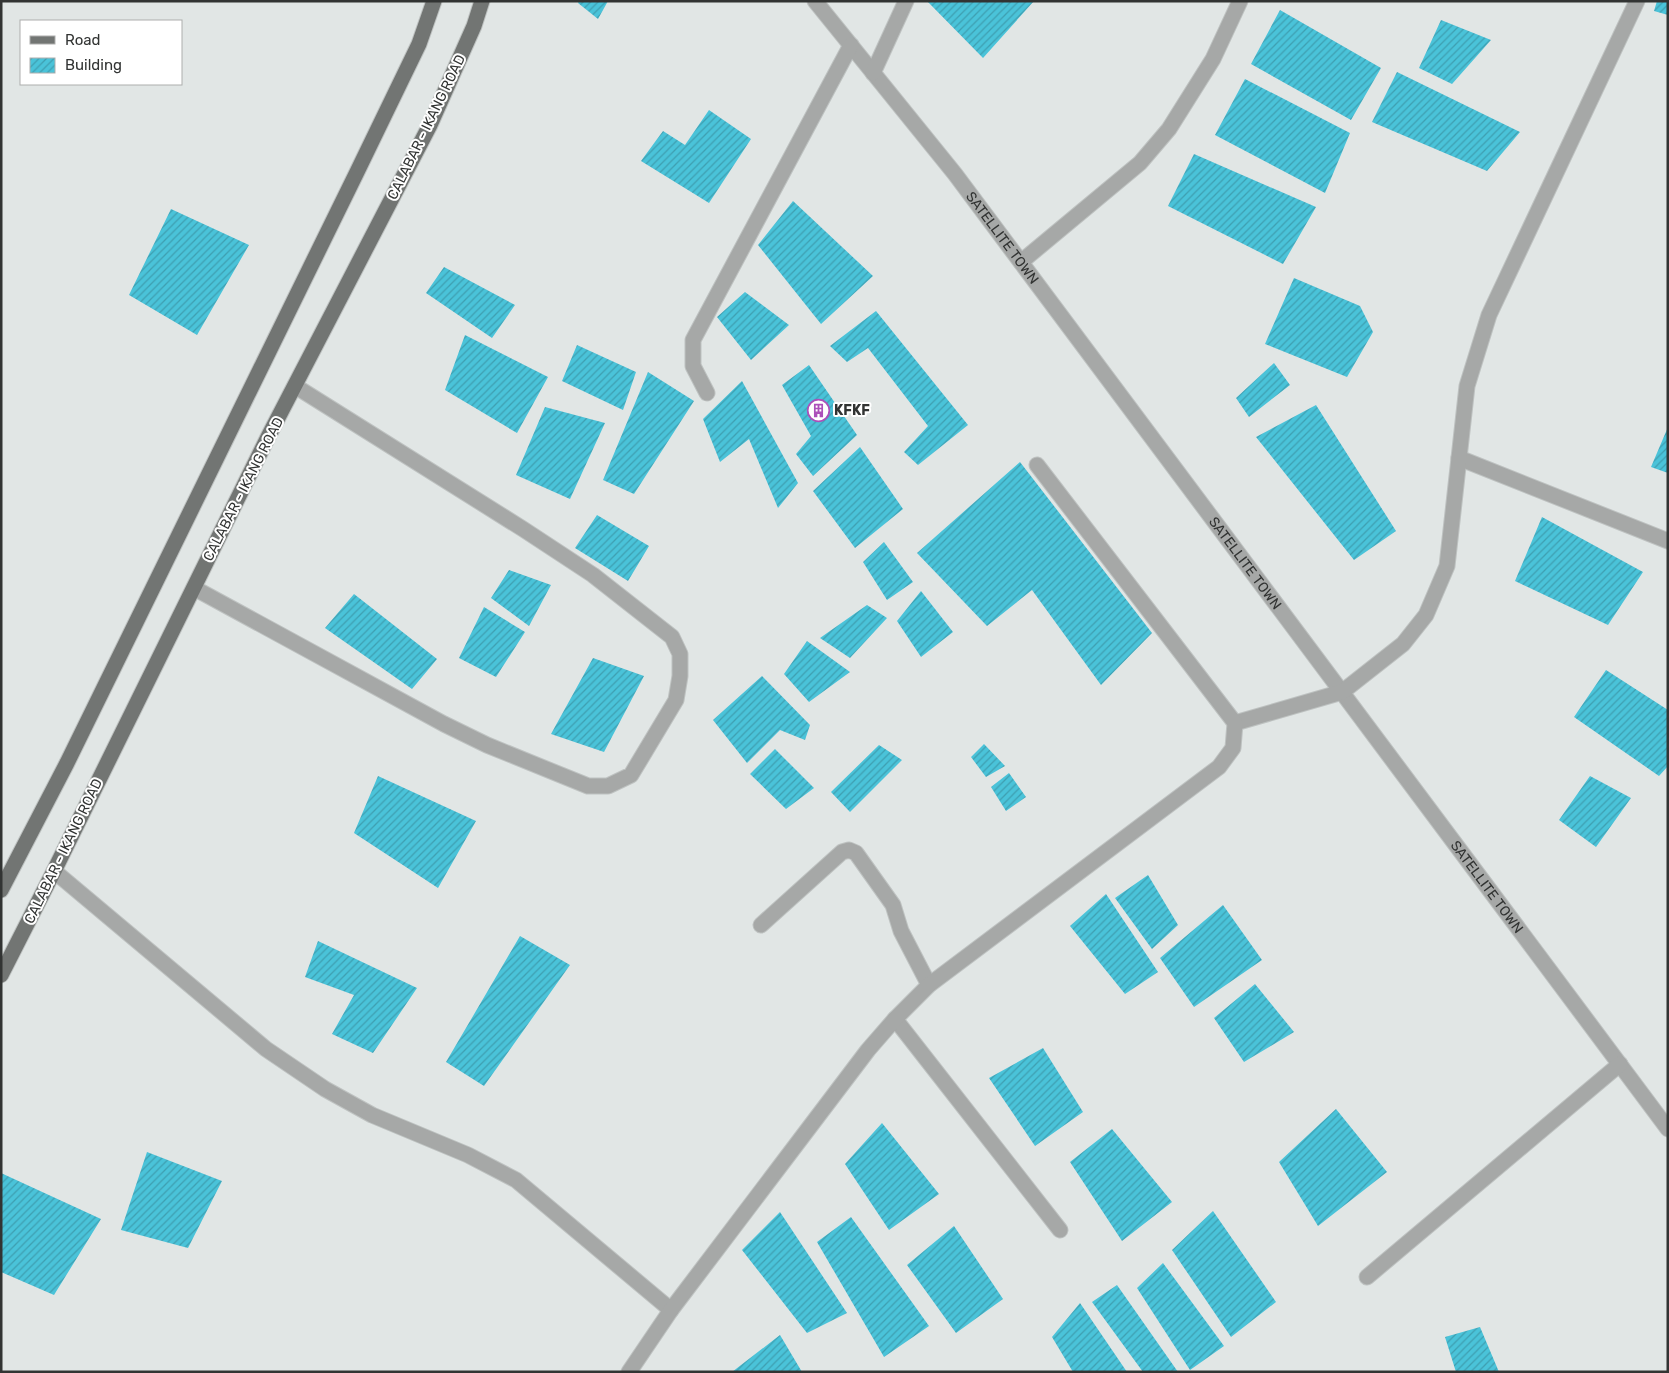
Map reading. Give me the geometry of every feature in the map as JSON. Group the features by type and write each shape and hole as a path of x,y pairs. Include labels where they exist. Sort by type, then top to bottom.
{"main road":[{"path":"1,890 67,763 357,172 418,44 434,1"},
{"name":"CALABAR - IKANG ROAD","path":"1,975 295,386 430,125 474,26 482,1"}],"street":[{"name":"SATELLITE TOWN","path":"815,1 955,174 1668,1129"},
{"path":"873,73 906,1"},
{"path":"1021,262 1140,163 1169,129 1213,59 1240,1"},
{"path":"1235,723 1342,692 1403,644 1426,615 1447,566 1467,386 1489,315 1637,1"},
{"path":"707,393 692,366 693,340 851,46"},
{"path":"194,588 444,724 487,745 588,786 608,786 631,775 676,700 680,676 680,654 672,637 593,575 547,544 295,386"},
{"path":"1459,458 1668,541"},
{"path":"629,1372 671,1310 868,1050 895,1019 929,985 1219,766 1233,748 1235,723 1037,465"},
{"path":"761,924 842,852 849,850 856,853 893,905 901,931 929,985"},
{"path":"54,871 266,1049 325,1089 372,1115 468,1155 516,1180 671,1310"},
{"path":"895,1019 1060,1230"},
{"path":"1367,1277 1620,1064"}],"building":[{"path":"579,1 608,1 598,19 578,3"},
{"path":"927,1 1034,1 983,58"},
{"path":"1657,1 1668,1 1668,15 1654,11"},
{"path":"1280,10 1381,68 1351,120 1251,64"},
{"path":"1441,20 1491,40 1452,84 1419,68"},
{"path":"1397,72 1520,132 1487,171 1372,122"},
{"path":"1245,79 1350,133 1325,193 1215,135"},
{"path":"709,110 751,139 709,203 641,161 663,131 685,145"},
{"path":"1194,154 1316,207 1283,264 1168,206"},
{"path":"793,201 873,276 821,324 758,245"},
{"path":"171,209 249,245 197,335 129,295"},
{"path":"444,267 515,305 492,338 426,293"},
{"path":"1294,278 1360,306 1373,332 1347,377 1265,344"},
{"path":"745,292 789,325 751,360 717,317"},
{"path":"876,311 968,425 918,465 904,452 928,426 868,348 847,362 830,346"},
{"path":"465,335 548,377 517,433 445,390"},
{"path":"577,345 636,372 623,410 562,381"},
{"path":"1274,363 1290,385 1249,417 1236,398"},
{"name":"KFKF","path":"809,365 857,435 813,476 796,454 811,436 782,385"},
{"path":"648,372 694,401 634,494 603,480"},
{"path":"742,381 798,483 778,508 749,439 720,462 703,419"},
{"path":"1316,405 1396,531 1354,560 1256,437"},
{"path":"545,407 605,423 570,499 516,475"},
{"path":"1668,427 1668,473 1651,467"},
{"path":"860,447 903,509 855,548 813,491"},
{"path":"1020,462 1152,633 1101,685 1032,590 987,626 917,553"},
{"path":"597,515 649,546 628,581 575,548"},
{"path":"1542,517 1643,572 1608,625 1515,581"},
{"path":"884,542 913,582 887,600 863,562"},
{"path":"509,570 551,585 529,626 491,598"},
{"path":"921,591 953,632 921,657 897,621"},
{"path":"354,594 437,659 412,689 325,628"},
{"path":"867,605 887,618 850,658 820,638"},
{"path":"484,607 525,632 496,677 459,658"},
{"path":"807,641 850,672 809,702 784,674"},
{"path":"593,658 644,676 604,752 551,734"},
{"path":"1606,670 1668,710 1668,766 1659,776 1574,717"},
{"path":"762,676 810,725 805,740 780,730 747,763 713,720"},
{"path":"984,744 1005,766 986,777 971,757"},
{"path":"879,745 902,760 850,812 831,792"},
{"path":"775,749 814,788 786,809 750,774"},
{"path":"1009,773 1026,797 1006,811 991,787"},
{"path":"378,776 476,821 438,888 354,833"},
{"path":"1590,776 1631,798 1596,847 1559,820"},
{"path":"1148,875 1178,925 1152,949 1115,898"},
{"path":"1106,894 1158,972 1125,994 1070,926"},
{"path":"1223,905 1262,960 1194,1007 1160,958"},
{"path":"520,936 570,965 484,1086 446,1062"},
{"path":"318,941 417,988 373,1053 332,1034 354,995 305,977"},
{"path":"1255,984 1294,1032 1244,1062 1214,1018"},
{"path":"1043,1048 1083,1112 1035,1146 989,1078"},
{"path":"1336,1109 1387,1172 1318,1226 1279,1162"},
{"path":"882,1123 939,1194 889,1230 845,1164"},
{"path":"1112,1129 1172,1202 1122,1241 1070,1162"},
{"path":"147,1152 222,1181 188,1248 121,1230"},
{"path":"1,1173 101,1219 54,1295 1,1272"},
{"path":"1213,1211 1276,1302 1231,1337 1172,1250"},
{"path":"780,1212 847,1313 807,1333 742,1250"},
{"path":"851,1217 929,1326 884,1357 817,1242"},
{"path":"954,1226 1003,1299 956,1333 907,1265"},
{"path":"1163,1263 1224,1346 1190,1370 1137,1288"},
{"path":"1117,1285 1178,1372 1143,1372 1092,1302"},
{"path":"1080,1303 1127,1372 1073,1372 1052,1337"},
{"path":"1480,1327 1499,1372 1456,1372 1445,1337"},
{"path":"780,1335 802,1372 732,1372"}],"place":[{"name":"KFKF","path":"818,410"}]}
